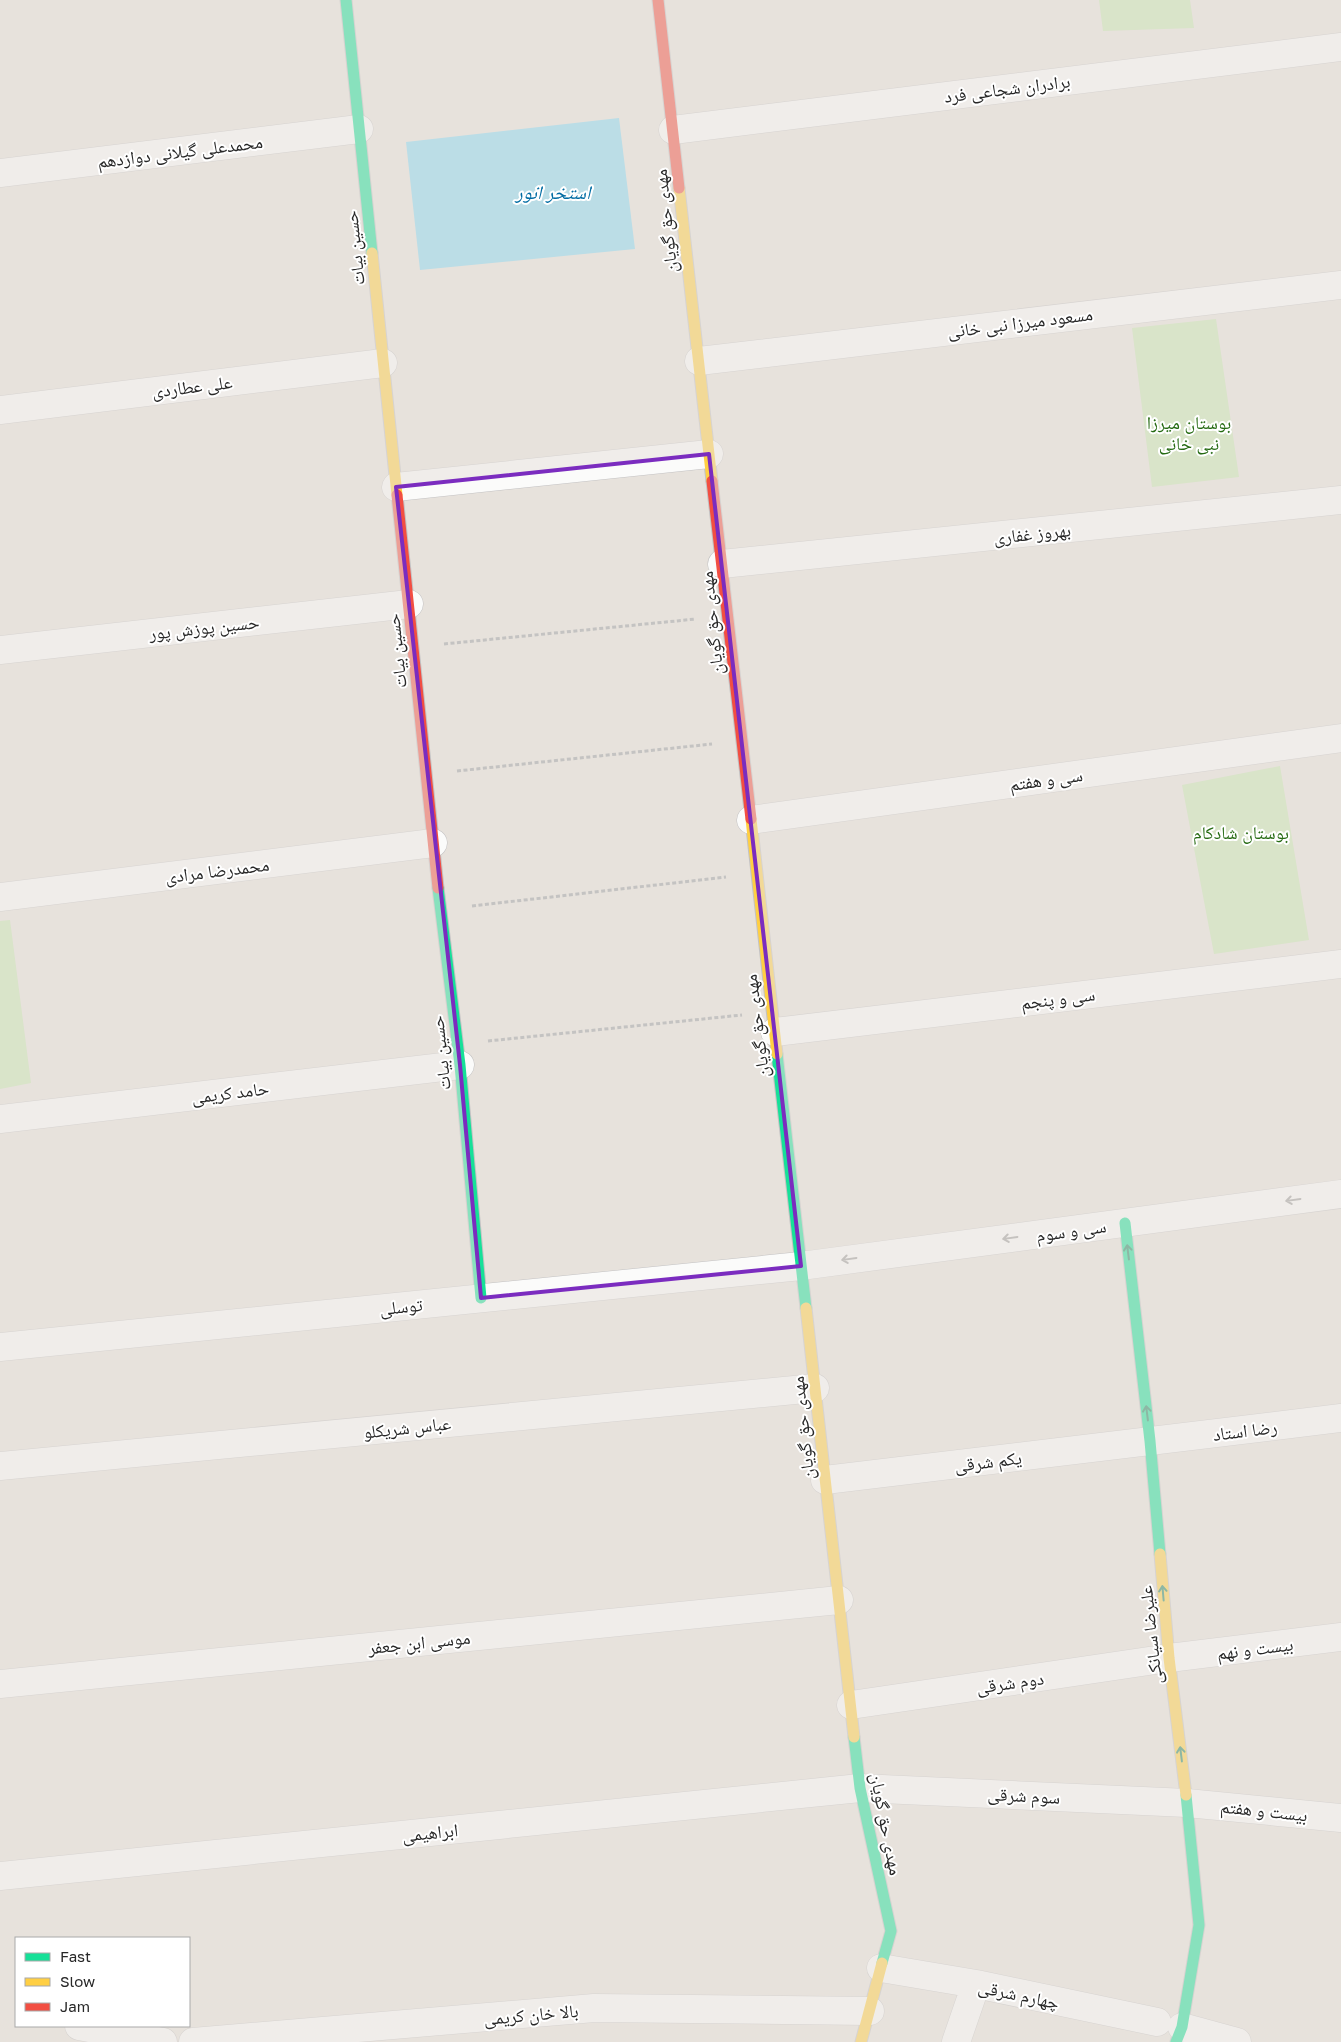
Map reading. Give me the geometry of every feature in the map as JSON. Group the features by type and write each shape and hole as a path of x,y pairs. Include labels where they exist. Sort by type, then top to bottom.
{"street":[{"name":"حسین بیات","path":"346,0 433,843 458,1055 481,1298"},
{"name":"مهدی حق گویان","path":"658,0 860,1788 891,1931 861,2042"},
{"name":"برادران شجاعی فرد","path":"673,130 1341,47"},
{"name":"محمدعلی گیلانی دوازدهم","path":"0,173 359,129"},
{"name":"مسعود میرزا نبی خانی","path":"699,361 1341,285"},
{"name":"علی عطاردی","path":"0,410 383,363"},
{"path":"396,486 709,454"},
{"name":"بهروز غفاری","path":"722,564 1341,500"},
{"name":"حسین پوزش پور","path":"0,650 409,604"},
{"name":"سی و هفتم","path":"750,820 1341,738"},
{"name":"محمدرضا مرادی","path":"0,897 433,843"},
{"name":"سی و پنجم","path":"774,1022 1341,964"},
{"name":"حامد کریمی","path":"0,1119 458,1055"},
{"name":"سی و سوم","path":"801,1266 1341,1194"},
{"name":"علیرضا سیانکی","path":"1125,1223 1150,1442 1169,1658 1187,1802 1199,1924 1172,2030"},
{"name":"توسلی","path":"0,1347 801,1266"},
{"name":"عباس شریکلو","path":"0,1466 815,1388"},
{"name":"رضا استاد","path":"1150,1442 1341,1418"},
{"name":"یکم شرقی","path":"825,1480 1150,1442"},
{"name":"موسی ابن جعفر","path":"0,1684 839,1600"},
{"name":"بیست و نهم","path":"1169,1658 1341,1637"},
{"name":"دوم شرقی","path":"851,1705 1169,1658"},
{"name":"سوم شرقی","path":"860,1788 1187,1802"},
{"name":"ابراهیمی","path":"0,1876 860,1788"},
{"name":"بیست و هفتم","path":"1187,1802 1341,1818"},
{"name":"چهارم شرقی","path":"881,1968 976,1984 1172,2030 1237,2042"},
{"path":"956,2042 976,1984"},
{"name":"بالا خان کریمی","path":"193,2042 594,2008 870,2011"},
{"path":"84,2027 163,2042"}],"path":[{"path":"413,647 728,616"},
{"path":"426,774 742,740"},
{"path":"441,909 757,873"},
{"path":"458,1055 774,1022"}],"highlighted area":[{"path":"709,454 801,1266 481,1298 460,1065 396,487"}],"green space":[{"path":"1099,0 1190,0 1194,28 1103,31"},
{"name":"بوستان میرزا نبی خانی","path":"1216,319 1239,477 1152,487 1132,328"},
{"name":"بوستان شادکام","path":"1280,766 1309,940 1214,954 1182,785"},
{"path":"10,920 31,1083 0,1089 0,921"}],"water":[{"name":"استخر انور","path":"619,118 635,249 420,270 406,142"}],"traffic: fast":[{"path":"346,0 372,253"},
{"path":"438,888 460,1065 481,1298"},
{"path":"777,1054 806,1308"},
{"path":"1125,1223 1150,1441 1160,1554"},
{"path":"854,1737 860,1788 891,1931 882,1963"},
{"path":"1176,2042 1182,2027 1199,1925 1186,1795"}],"traffic: slow":[{"path":"679,188 712,481"},
{"path":"372,253 397,495"},
{"path":"751,819 777,1054"},
{"path":"806,1308 854,1737"},
{"path":"1160,1554 1169,1658 1186,1795"},
{"path":"861,2042 882,1963"}],"traffic: jam":[{"path":"658,0 679,188"},
{"path":"712,481 751,819"},
{"path":"397,495 438,888"}]}
